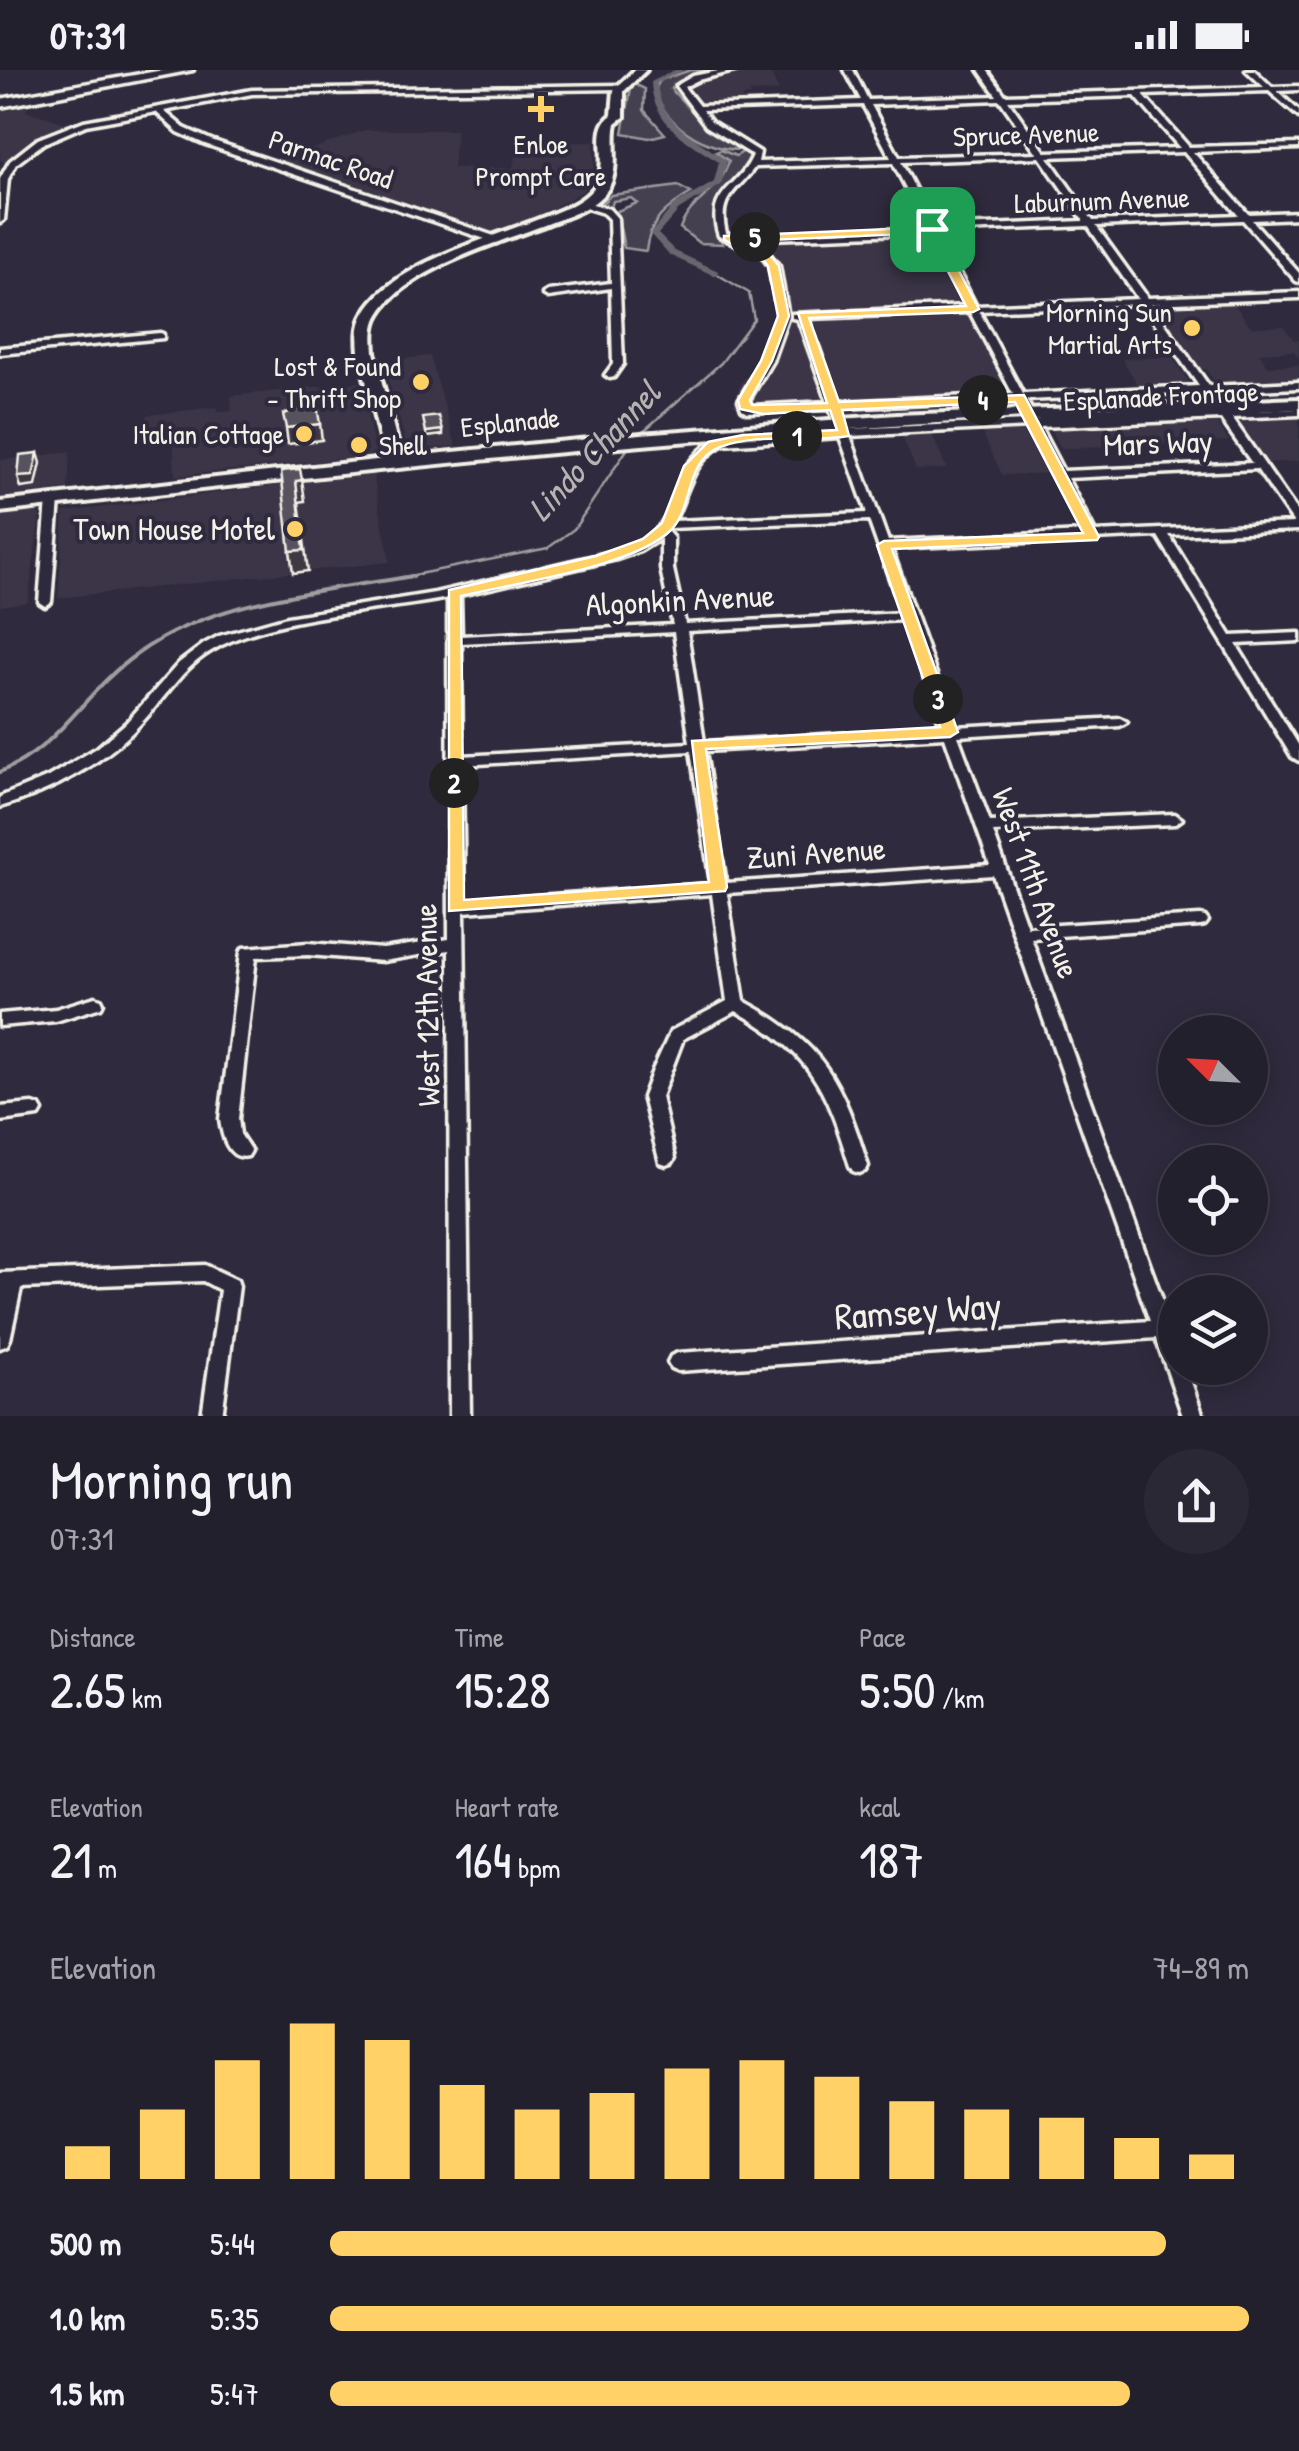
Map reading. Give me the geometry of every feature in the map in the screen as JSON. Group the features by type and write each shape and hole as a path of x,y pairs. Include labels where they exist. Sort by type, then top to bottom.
{"highway":[{"path":"0,95 144,70"},
{"path":"0,103 186,70"}],"main road":[{"path":"394,462 365,336 368,320 386,296 410,278 583,204 607,181 606,138 611,122 618,117 615,87 629,70"},
{"path":"615,87 641,70"},
{"name":"Esplanade","path":"0,506 394,462 840,420 1026,412 1046,416 1299,400"}],"street":[{"path":"734,70 681,84 709,124 755,151 758,158 720,200 720,230 728,238 764,254 774,266 783,316 766,361 744,400 746,409 840,420"},
{"path":"849,70 1092,537"},
{"path":"983,70 1299,524"},
{"path":"1250,70 1299,115"},
{"path":"0,220 6,175 18,157 42,141 84,123 252,92 615,87"},
{"path":"696,108 1299,88"},
{"path":"1138,94 1299,279"},
{"name":"Parmac Road","path":"157,110 180,130 208,142 497,240"},
{"name":"Spruce Avenue","path":"754,165 1299,146"},
{"path":"583,204 606,211 613,218 618,364 610,375"},
{"name":"Laburnum Avenue","path":"728,238 1299,215"},
{"path":"548,294 614,286"},
{"path":"783,316 1299,296"},
{"name":"West 11th Avenue","path":"802,315 1158,1315"},
{"path":"0,351 160,336"},
{"name":"Esplanade Frontage","path":"1215,403 1299,386"},
{"name":"Esplanade Frontage","path":"1215,403 1299,412"},
{"path":"736,1004 680,628 667,569 665,529 690,466 712,445 840,420"},
{"name":"Mars Way","path":"1059,474 1260,466"},
{"path":"45,602 52,500"},
{"path":"0,802 60,777 112,742 145,711 177,669 216,642 285,622 454,593 611,556 665,529 873,516"},
{"path":"884,545 1299,524"},
{"path":"1162,533 1299,757"},
{"name":"West 12th Avenue","path":"454,593 460,1416"},
{"name":"Algonkin Avenue","path":"453,640 909,616"},
{"path":"1230,640 1299,637"},
{"path":"454,761 1120,722"},
{"path":"985,827 1175,818"},
{"name":"Zuni Avenue","path":"456,907 1000,869"},
{"path":"1022,933 1200,921"},
{"path":"242,1152 230,1136 228,1119 248,952 308,949 389,955 456,942"},
{"path":"0,1020 56,1015 95,1004"},
{"path":"666,1158 652,1096 661,1070 677,1035 736,1004"},
{"path":"736,1004 782,1027 815,1060 843,1108 859,1166"},
{"path":"0,1114 33,1111"},
{"path":"0,1339 7,1280 205,1273 230,1286 212,1416"},
{"name":"Ramsey Way","path":"678,1362 1158,1329"},
{"name":"West 11th Avenue","path":"1182,1385 1193,1416"}],"shaded area":[{"path":"691,70 716,70 679,81 671,89 700,120 740,150 713,145 688,133 660,103 655,90 660,80"},
{"path":"769,70 779,91 750,93 742,97 745,105 698,107 685,87 686,82 725,72"},
{"path":"632,83 645,89 644,110 665,134 649,138 623,133"},
{"path":"28,106 26,111 74,125 27,146 7,163 0,160 0,111"},
{"path":"365,130 456,130 453,168 513,168 517,144 594,142 594,173 583,191 551,209 500,231 486,231 279,161"},
{"path":"746,150 755,159 726,188 715,206 716,229 723,244 699,243 680,228 725,172 729,161 716,152 736,156"},
{"path":"678,186 691,193 660,216 646,251 624,248 617,211 637,203 631,198 613,201 611,208 600,205 611,195"},
{"path":"924,235 1015,396 753,408 733,405 741,383 757,363 776,317 767,263 756,254 725,243"},
{"path":"1231,300 1251,327 1283,326 1294,340 1299,340 1299,358 1293,351 1259,353 1268,366 1299,365 1299,381 1218,387 1206,369 1197,369 1151,303"},
{"path":"430,356 456,446 412,450 407,447 383,361"},
{"path":"1172,357 1193,388 1141,390 1122,359"},
{"path":"360,382 375,451 368,456 175,476 173,431 147,434 147,415 217,407 218,412 232,411 231,396"},
{"path":"1299,416 1299,461 1264,463 1240,422 1245,418"},
{"path":"1214,419 1229,441 1061,449 1050,427"},
{"path":"1019,428 1029,433 1050,473 1002,475 981,430"},
{"path":"931,432 947,469 916,470 901,434"},
{"path":"70,452 68,489 0,497 0,460"},
{"path":"373,474 390,562 58,598 64,512"},
{"path":"34,511 40,515 28,602 0,606 0,515"}],"building":[{"path":"316,400 320,424 286,428 283,414 302,408 301,402"},
{"path":"439,416 443,430 426,432 423,418"},
{"path":"38,453 33,476 18,477 20,455"},
{"path":"300,469 302,480 296,481 304,550 290,551 281,471"}],"waterway":[{"name":"Lindo Channel","path":"681,70 654,82 659,108 676,129 723,161 718,183 676,208 654,234 672,253 715,273"},
{"name":"Lindo Channel","path":"639,435 721,363 754,319 749,293 715,273"},
{"name":"Lindo Channel","path":"399,578 548,548 574,529 632,442"},
{"name":"Lindo Channel","path":"0,772 40,748 118,669 167,635 200,620 269,600 413,576"}],"place":[{"name":"Enloe Prompt Care","path":"541,109"},
{"name":"Morning Sun Martial Arts","path":"1192,328"},
{"name":"Lost & Found - Thrift Shop","path":"421,382"},
{"name":"Italian Cottage","path":"304,434"},
{"name":"Shell","path":"359,445"},
{"name":"Town House Motel","path":"295,529"}],"route":[{"path":"932,229 728,238 764,254 774,266 783,316 766,361 744,400 746,409 763,410 835,406 1019,398 1092,537 884,545 950,732 698,745 718,887 456,907 454,593 600,559 648,542 668,525 690,466 712,445 743,438 844,433 841,421 835,406 802,315 973,309 932,229"}]}
